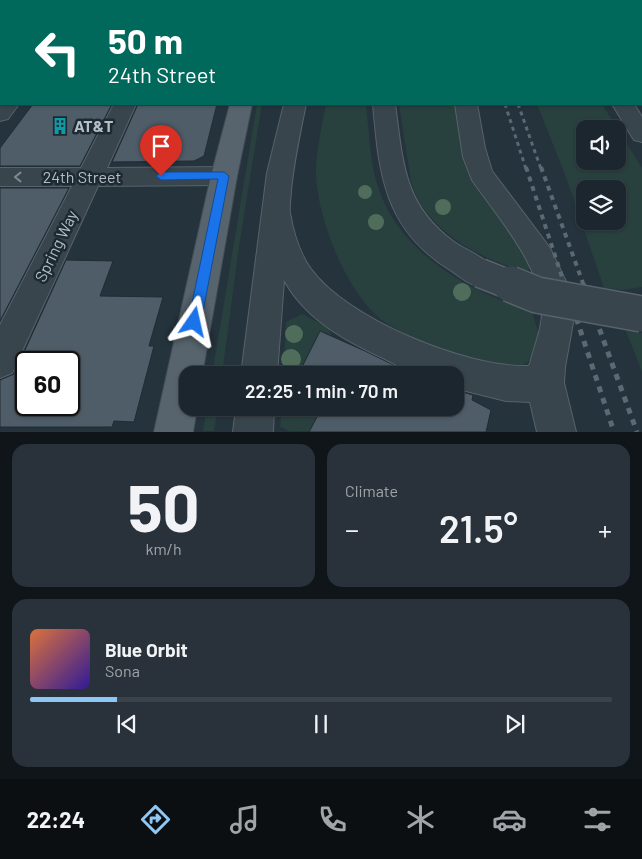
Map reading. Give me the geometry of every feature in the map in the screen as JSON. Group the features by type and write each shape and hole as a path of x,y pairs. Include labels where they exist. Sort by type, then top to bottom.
{"main road":[{"path":"173,432 240,105"}],"street":[{"name":"Spring Way","path":"0,361 124,105"},
{"path":"259,366 280,173 295,105"},
{"path":"384,105 394,184 405,208 434,242 480,273 538,295 642,314"},
{"path":"466,105 474,160 481,174 537,254 548,272 555,291 558,323 546,375 546,389 557,432"},
{"path":"624,105 642,135"},
{"name":"24th Street","path":"0,177 224,176"},
{"path":"276,212 291,259 301,280 344,320 432,362 477,376 527,384 537,381 546,375"},
{"path":"253,432 254,416"}],"green space":[{"path":"257,105 262,105 239,246 223,366 213,366"},
{"path":"326,105 366,105 371,157 375,177 388,211 402,232 439,267 484,293 532,311 539,345 538,350 530,361 516,367 509,367 486,363 455,353 429,344 392,327 369,308 345,272 335,250 320,206 316,167"},
{"path":"399,105 454,105 496,207 530,266 529,270 522,271 487,258 455,239 428,214 418,199 411,182"},
{"path":"537,105 603,105 612,120 576,120 576,170 626,170 626,143 642,168 642,287 623,290 604,288 584,230 626,230 626,180 576,180 576,206"},
{"path":"302,314 329,328 331,336 320,331 302,366 284,366 286,322"},
{"path":"626,331 642,333 642,372"},
{"path":"206,416 217,416 214,431 203,431"},
{"path":"281,416 317,416 309,431 289,431 280,427"}],"building":[{"name":"AT&T","path":"32,105 111,105 80,166 0,166 0,148"},
{"path":"138,105 217,105 204,156 194,161 112,162"},
{"path":"0,188 69,188 0,321"},
{"path":"66,260 113,261 100,296 163,297 149,346 154,346 134,422 114,421 112,427 0,427 0,380 15,372 15,416 80,416 80,351 24,351"},
{"path":"320,331 396,366 302,366"},
{"path":"464,392 473,395 472,400 491,410 486,432 309,432 317,416 464,416"}],"railway":[{"path":"505,105 526,169"},
{"path":"518,105 541,169"},
{"path":"526,167 565,286"},
{"path":"541,167 584,286"},
{"path":"565,284 614,432"},
{"path":"583,284 637,432"}],"place":[{"name":"AT&T","path":"60,126"}],"route":[{"path":"161,176 224,176 194,322"}]}
